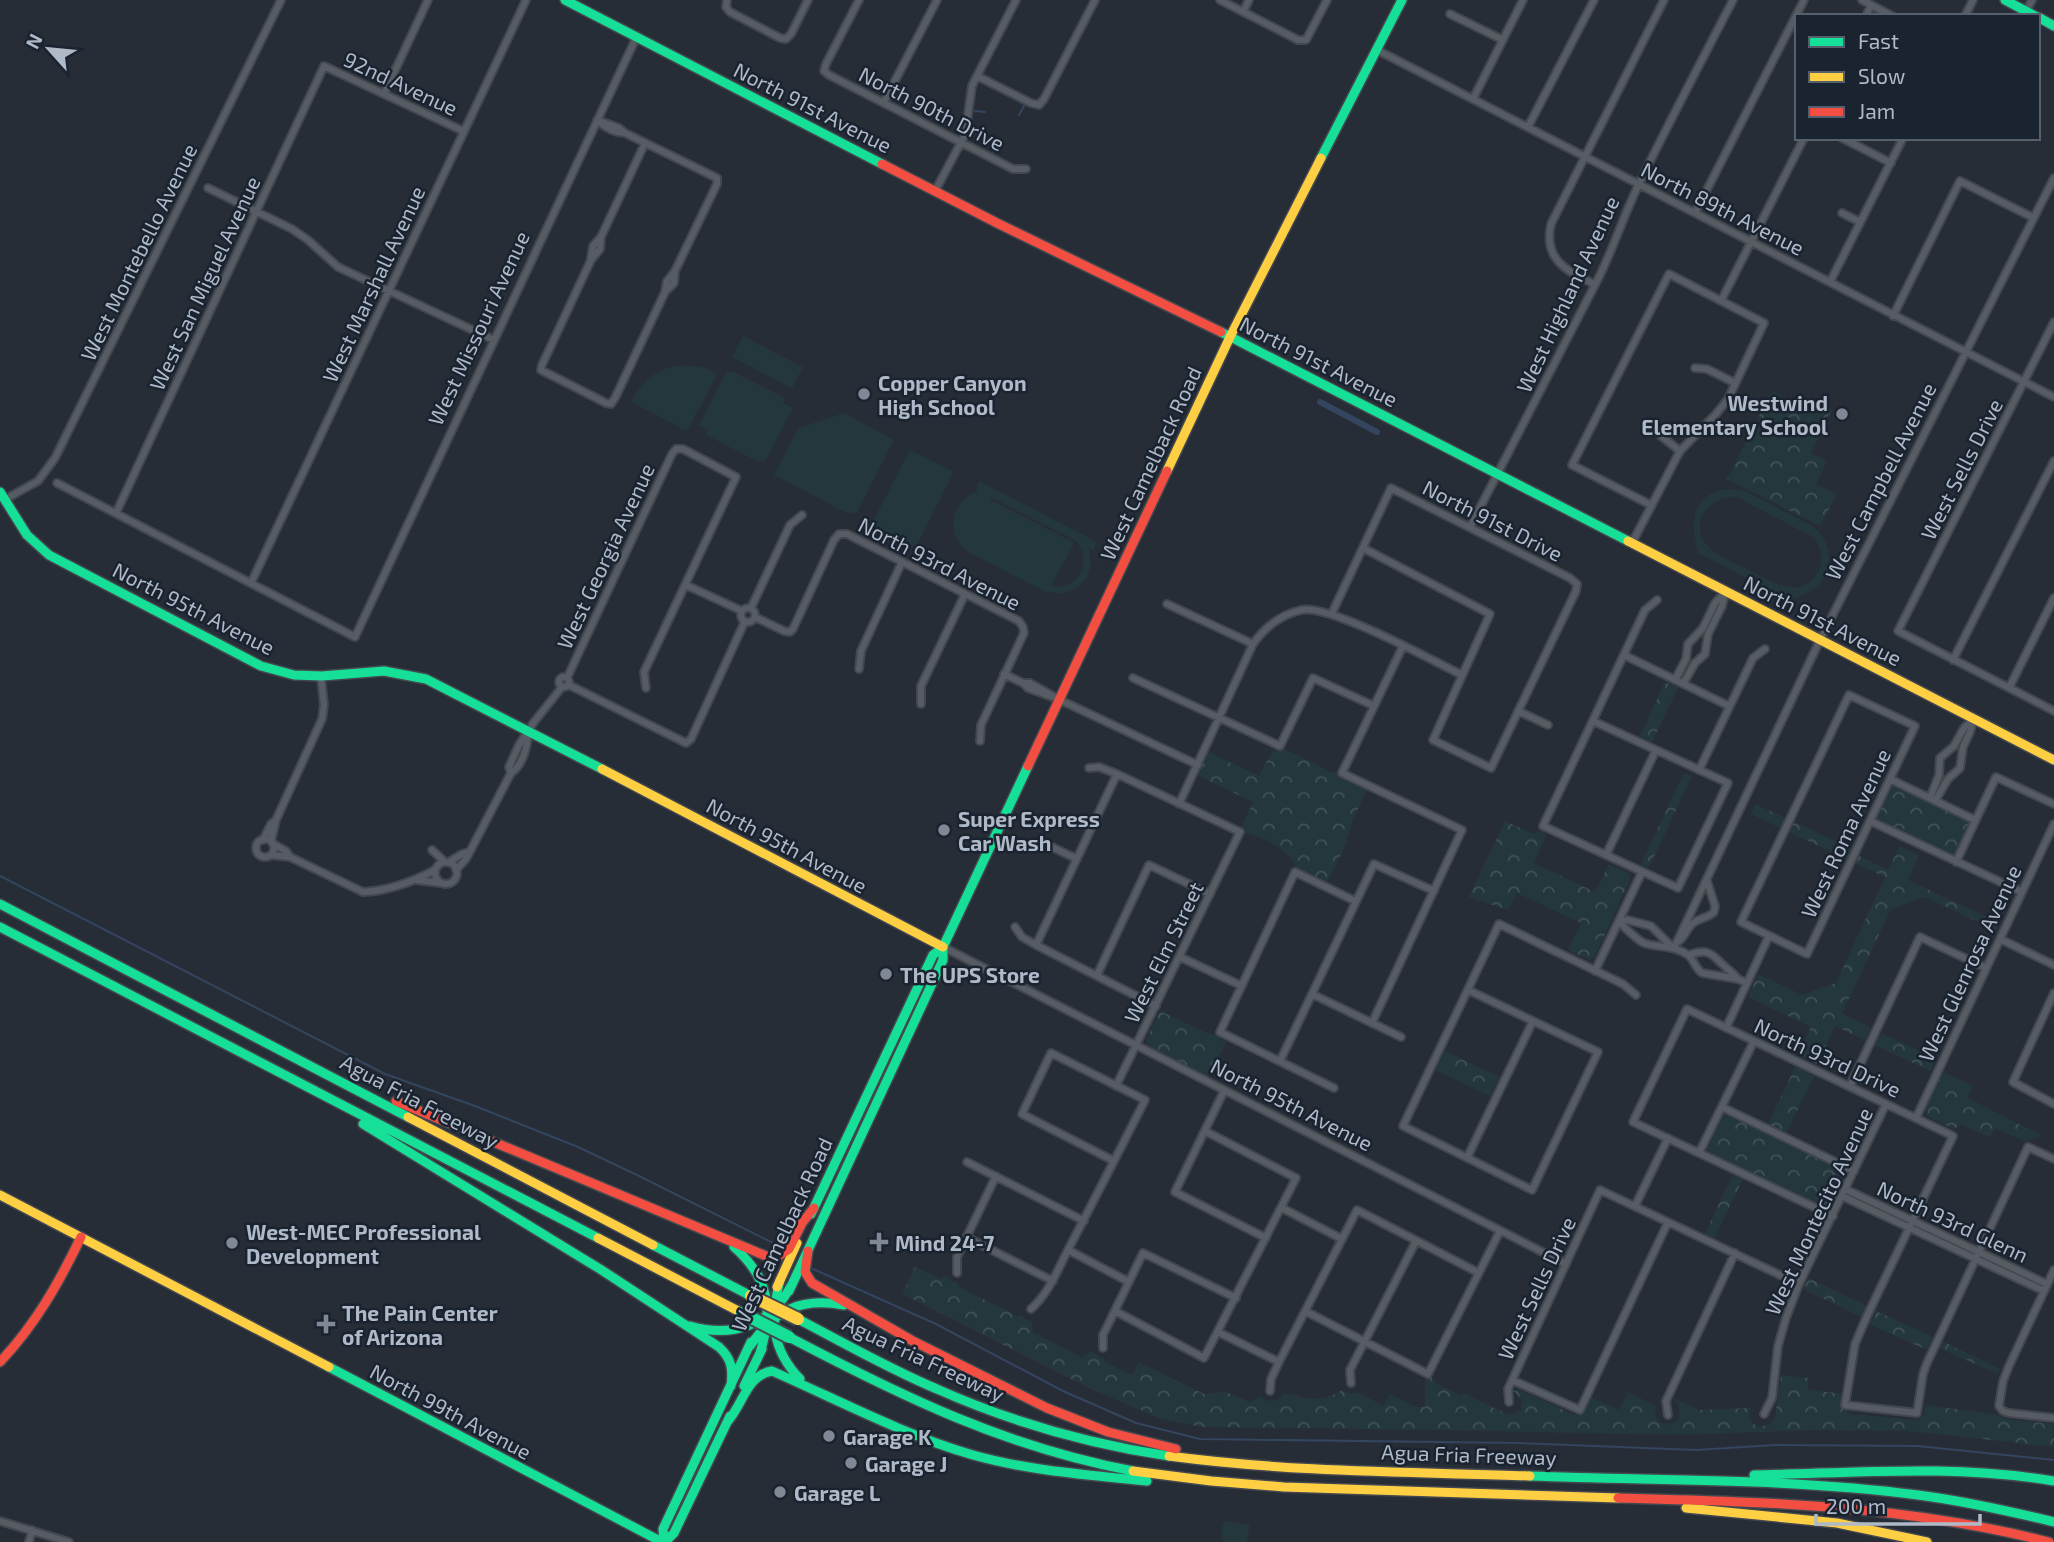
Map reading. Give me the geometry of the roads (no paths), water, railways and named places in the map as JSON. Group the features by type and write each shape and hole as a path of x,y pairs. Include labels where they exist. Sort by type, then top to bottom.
{"main road":[{"name":"North 91st Avenue","path":"565,0 935,191 1230,337 2054,760"},
{"name":"West Camelback Road","path":"786,1283 808,1251 943,960 943,947 1230,337 1402,0"},
{"path":"2005,0 2033,11"},
{"name":"North 95th Avenue","path":"2,496 27,535 41,549 261,666 293,676 321,677 380,671 413,675 432,681 943,947"},
{"path":"0,895 58,933"},
{"name":"Agua Fria Freeway","path":"0,904 751,1296 940,1391 1064,1434 1129,1450 1247,1466 1739,1482 1894,1491 1965,1501 2054,1522"},
{"name":"Agua Fria Freeway","path":"0,927 906,1398 979,1428 1035,1447 1138,1472 1250,1486 1528,1497 1736,1501 1881,1510 1966,1522 2049,1542"},
{"path":"0,932 49,952"},
{"name":"West Camelback Road","path":"786,1283 814,1208 866,1096 933,955 943,947"},
{"path":"841,1176 846,1154 867,1110 866,1096 875,1092 899,1054"},
{"path":"296,1057 499,1146 766,1256 777,1257 789,1249 802,1223 814,1208"},
{"path":"287,1076 609,1274 728,1355 734,1367 731,1386"},
{"name":"North 99th Avenue","path":"0,1195 664,1542"},
{"path":"0,1362 16,1346 45,1307 80,1237"},
{"path":"718,1237 743,1253 752,1265 762,1286 779,1350 789,1368 808,1385"},
{"path":"808,1251 804,1266 808,1280 854,1308"},
{"path":"755,1349 767,1334 770,1316 786,1283"},
{"path":"680,1322 703,1330 722,1332 738,1329 789,1308 827,1301 854,1308 911,1340 1040,1404 1108,1432 1168,1448 1288,1462 1314,1468"},
{"name":"West Camelback Road","path":"664,1542 663,1530 731,1386 755,1349"},
{"name":"West Camelback Road","path":"664,1542 674,1533 728,1420 755,1349"},
{"path":"728,1420 738,1410 759,1373 777,1372 924,1438 999,1462 1101,1477 1246,1492 1283,1494 1308,1488"},
{"path":"1533,1476 1569,1472 1736,1476 1963,1470 2014,1474 2054,1481"},
{"path":"1528,1497 1565,1504 1671,1507 1807,1519 1927,1542"}],"street":[{"name":"West Montebello Avenue","path":"2,496 38,481 55,458 281,0"},
{"path":"384,93 428,0"},
{"name":"West Marshall Avenue","path":"251,583 526,0"},
{"path":"726,4 730,12 786,39 808,0"},
{"name":"North 90th Drive","path":"859,0 824,71 1013,169 1026,169"},
{"path":"884,102 937,0"},
{"path":"935,191 968,127 972,86 976,76 1016,0"},
{"path":"976,76 1039,105 1095,0"},
{"path":"1220,0 1298,40 1306,40 1327,0"},
{"path":"1243,12 1249,0"},
{"path":"1473,99 1523,0"},
{"path":"1528,127 1594,0"},
{"path":"1594,284 1559,264 1549,232 1664,0"},
{"name":"West Highland Avenue","path":"1470,527 1531,411 1614,244 1639,184 1733,0"},
{"path":"1861,0 1888,14"},
{"path":"1867,14 1871,5"},
{"path":"1450,14 1503,40"},
{"path":"1695,213 1795,18"},
{"name":"West Missouri Avenue","path":"251,583 355,637 637,36"},
{"name":"North 89th Avenue","path":"1377,50 2054,397"},
{"name":"92nd Avenue","path":"324,66 463,131"},
{"name":"West San Miguel Avenue","path":"116,513 324,66"},
{"path":"597,120 618,133 625,133 717,178 717,184 675,271 674,283 665,292 611,404 541,370 591,260 600,248 601,237 645,143"},
{"path":"1721,301 1803,140"},
{"path":"1846,140 1891,163"},
{"path":"1830,282 1902,140"},
{"name":"West Campbell Avenue","path":"1675,946 1820,640 2054,178"},
{"path":"1893,316 1960,181 2034,218"},
{"path":"208,188 300,234 338,267 494,340"},
{"path":"1842,213 1860,222"},
{"path":"1632,543 1680,451 1728,399 1764,323 1669,274 1572,465 1651,505"},
{"name":"West Sells Drive","path":"1953,660 1898,631 2054,322"},
{"path":"1695,368 1707,369 1735,383"},
{"path":"1661,436 1680,451"},
{"name":"West Georgia Avenue","path":"456,870 466,859 486,822 510,773 509,767 519,745 566,683 676,449 683,449 736,477 686,586"},
{"path":"2054,461 1953,660 2054,710"},
{"path":"57,483 251,583"},
{"name":"North 91st Drive","path":"1363,548 1391,488 1570,578 1577,584 1518,711"},
{"path":"751,608 790,525 802,515"},
{"name":"North 93rd Avenue","path":"755,617 790,632 839,534 847,534 1018,621 1023,626 1024,633 1004,674"},
{"path":"1332,613 1363,548 1490,614 1433,740 1492,768 1518,711 1548,725"},
{"path":"859,669 861,650 902,562"},
{"path":"646,688 644,672 686,586 742,611"},
{"path":"1675,680 1686,659 1688,644 1698,636 1715,603 1725,592"},
{"path":"1683,684 1695,663 1705,654 1708,634 1722,606 1725,592"},
{"path":"920,704 921,686 965,594"},
{"path":"2009,688 2054,598"},
{"path":"1593,721 1728,783 1678,888 1543,826 1645,610 1657,600"},
{"path":"1167,604 1253,644"},
{"path":"751,608 755,617 751,621 745,621 741,617 742,611 751,608"},
{"path":"1088,768 1099,766 1179,804 1253,644 1262,631 1279,618 1303,609 1332,613 1462,675"},
{"path":"566,683 686,743 691,739 745,621"},
{"path":"1372,1023 1462,830 1342,773 1403,646"},
{"path":"1699,770 1753,658 1765,649"},
{"path":"1624,655 1730,706"},
{"path":"1686,659 1695,663"},
{"path":"980,741 981,725 1004,674 1023,683 1030,683 1060,700 1198,765"},
{"path":"271,855 274,851 269,842 276,820 322,719 324,705 321,677"},
{"path":"1133,678 1280,746 1313,678 1374,706"},
{"name":"West Roma Avenue","path":"1849,695 1915,726 1890,779 1807,954 1741,922 1849,695"},
{"path":"1933,799 1940,771 1940,758 1954,746 1964,728 1973,719"},
{"path":"1933,799 1960,768 1962,747 1973,719"},
{"path":"1606,855 1656,750"},
{"path":"1940,771 1952,775"},
{"path":"1036,945 1117,774"},
{"path":"1956,862 1996,777 2054,804"},
{"path":"1890,779 1975,820"},
{"name":"West Elm Street","path":"1116,1086 1240,832 1179,804"},
{"path":"1870,821 2022,892"},
{"name":"West Glenrosa Avenue","path":"1916,1118 2054,824"},
{"path":"290,857 286,851 269,842 257,845 258,853 263,857 290,857 363,892 374,892 416,880 469,852"},
{"path":"1052,847 1077,859"},
{"path":"416,880 441,883 451,882 456,877 455,867 432,850 436,878 441,883"},
{"path":"1280,1061 1374,863 1434,891"},
{"path":"1097,975 1149,865 1210,894"},
{"path":"1334,1088 1220,1032 1295,872 1355,901"},
{"path":"1595,971 1642,872"},
{"path":"1619,921 1624,929 1644,943 1675,946 1684,939 1692,924 1712,915 1715,909 1707,879"},
{"path":"1693,908 1695,914 1703,919"},
{"path":"1619,921 1628,920 1651,926 1688,955 1697,970 1702,973 1738,979 1747,984"},
{"path":"1468,990 1598,1052 1532,1190 1403,1126 1499,924 1623,984 1636,995"},
{"path":"1015,927 1022,937 1036,945 1156,1006"},
{"path":"1726,1028 1769,936"},
{"name":"West Montecito Avenue","path":"1850,1086 1920,937 1986,968"},
{"path":"2000,940 2054,965"},
{"name":"North 95th Avenue","path":"943,947 1566,1264"},
{"path":"1688,955 1711,953 1738,979"},
{"path":"1180,957 1242,986"},
{"path":"2054,993 2013,1082 2054,1104"},
{"path":"1312,994 1401,1037"},
{"name":"North 93rd Drive","path":"1668,1138 1633,1122 1687,1009 1953,1136 1910,1224"},
{"path":"1467,1158 1533,1021"},
{"path":"1699,1153 1754,1041"},
{"path":"1031,1309 1042,1300 1053,1280 1084,1221 1145,1100 1051,1053 1022,1114 1114,1161"},
{"path":"1224,1091 1175,1192 1266,1238"},
{"name":"West Montecito Avenue","path":"1763,1414 1772,1398 1778,1346 1786,1318 1886,1104"},
{"path":"1722,1107 1854,1171"},
{"path":"1115,1311 1204,1358 1282,1208 1296,1178 1205,1131"},
{"path":"1800,1284 1635,1206 1668,1138 1832,1216"},
{"path":"1910,1224 1855,1344 1845,1405 1917,1413 1927,1363 2028,1147 2054,1159"},
{"path":"967,1162 1084,1221"},
{"path":"957,1273 957,1257 996,1176"},
{"name":"West Sells Drive","path":"1509,1402 1508,1389 1601,1190 1635,1206"},
{"name":"North 93rd Glenn","path":"1844,1193 2045,1288"},
{"path":"1282,1208 1342,1239"},
{"path":"1270,1391 1271,1378 1357,1210 1479,1273"},
{"path":"1512,1380 1580,1410 1668,1222"},
{"path":"1305,1311 1427,1374 1500,1231"},
{"path":"966,1237 1053,1280"},
{"path":"1351,1383 1350,1370 1416,1241"},
{"path":"1068,1250 1129,1282"},
{"path":"1103,1348 1103,1335 1143,1253 1236,1298"},
{"path":"1668,1415 1666,1401 1735,1253"},
{"path":"2054,1270 2008,1366 2000,1406 2009,1413 2054,1418"},
{"path":"1218,1332 1279,1362"},
{"path":"0,1521 69,1542"},
{"path":"29,1542 32,1530"}],"waterway":[{"path":"1019,115 1024,106"},
{"path":"975,111 985,112"},
{"path":"993,152 997,143"},
{"path":"1320,402 1377,432"},
{"path":"0,876 385,1074 578,1147 777,1245"},
{"path":"813,1269 936,1324 1063,1391 1136,1423 1200,1439 1520,1443 1696,1450 1775,1445 1918,1446 2054,1460"}],"place":[{"name":"Copper Canyon High School","path":"864,394"},
{"name":"Westwind Elementary School","path":"1842,414"},
{"name":"Super Express Car Wash","path":"944,830"},
{"name":"The UPS Store","path":"886,974"},
{"name":"Mind 24-7","path":"879,1242"},
{"name":"West-MEC Professional Development","path":"232,1243"},
{"name":"The Pain Center of Arizona","path":"326,1324"},
{"name":"Garage K","path":"829,1436"},
{"name":"Garage J","path":"851,1463"},
{"name":"Garage L","path":"780,1492"}]}
